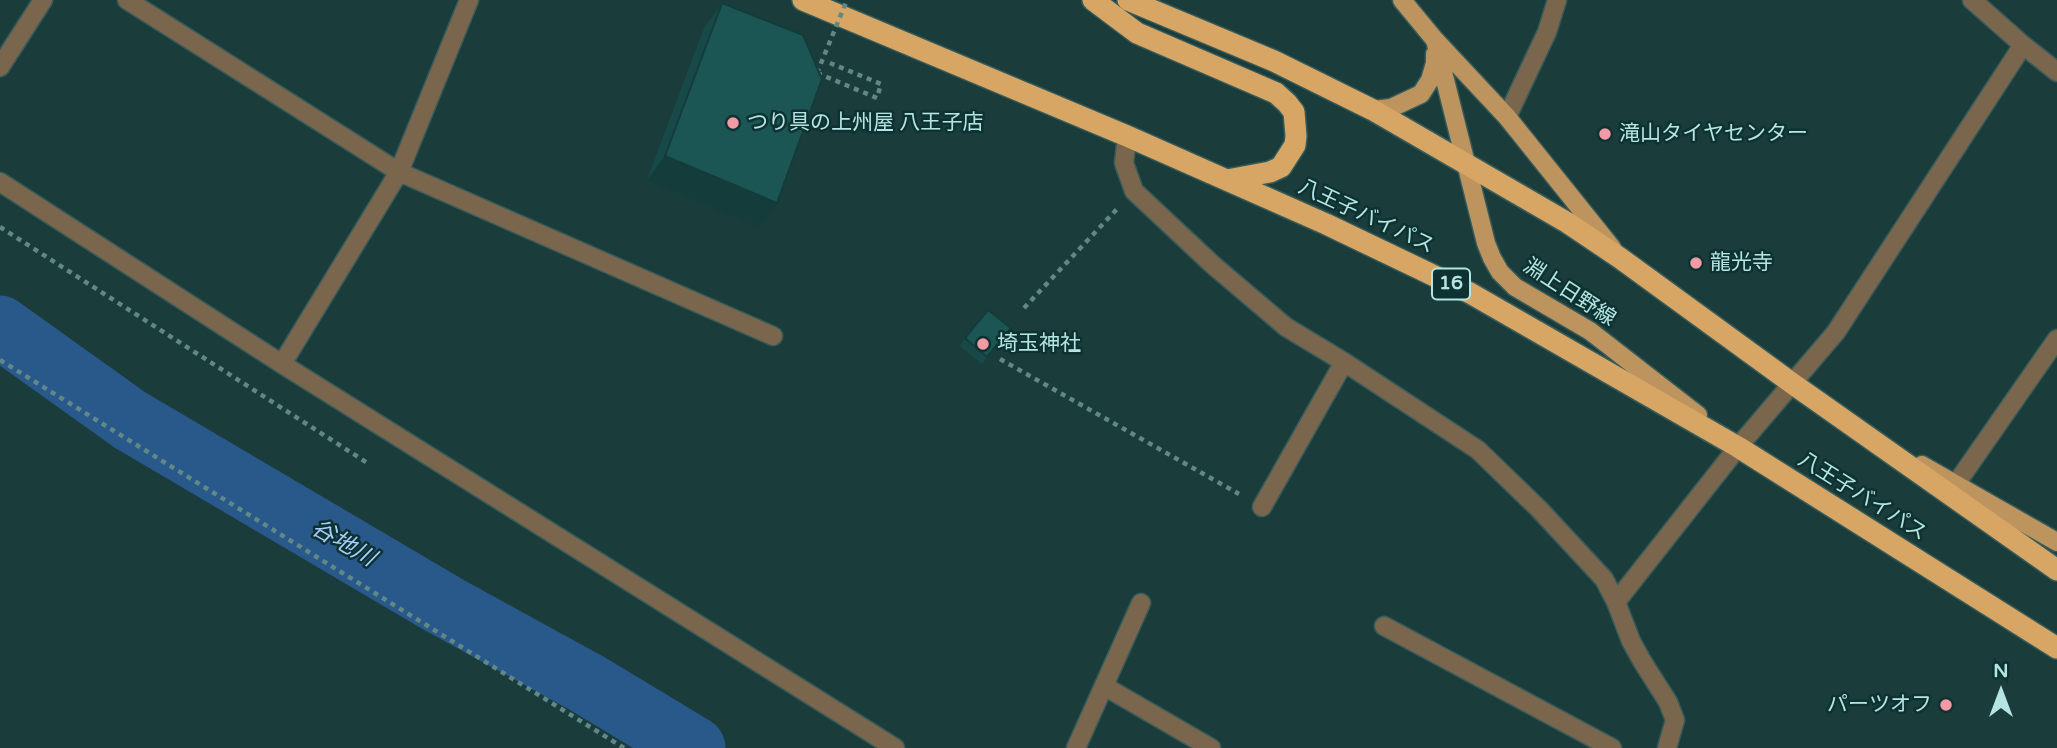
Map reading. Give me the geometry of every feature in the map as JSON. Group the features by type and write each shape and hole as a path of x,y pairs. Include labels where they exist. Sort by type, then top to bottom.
{"highway":[{"name":"八王子バイパス","path":"803,0 1126,135 1326,224 1470,293 1738,447 2057,648"},
{"path":"1093,0 1137,33 1276,93 1287,103 1294,113 1296,135 1295,145 1281,167 1270,172 1227,180"},
{"path":"1128,0 1274,61 1373,110 1568,223 2057,570"}],"main road":[{"name":"淵上日野線","path":"1402,0 1435,40 1507,117 1620,258"},
{"path":"1373,110 1391,108 1422,94 1435,64 1435,40"},
{"name":"淵上日野線","path":"1435,40 1486,243 1506,280 1590,331 1738,447"},
{"path":"1852,425 2057,541"}],"street":[{"path":"0,67 43,0"},
{"path":"127,0 399,172 773,336"},
{"path":"282,364 399,172 469,0"},
{"path":"1507,117 1547,32 1557,0"},
{"path":"1972,0 2057,72"},
{"path":"1616,602 1738,447 1836,332 2022,45"},
{"path":"1126,135 1124,163 1134,191 1213,265 1286,327 1478,450 1539,509 1604,579 1631,640 1668,702 1675,720 1667,748"},
{"path":"0,182 282,364 895,748"},
{"path":"1956,484 2057,339"},
{"path":"1262,507 1344,362"},
{"path":"1076,748 1141,603"},
{"path":"1384,626 1612,748"},
{"path":"1104,686 1211,748"}],"path":[{"path":"830,63 881,84 877,98 817,73 846,0"},
{"path":"1024,308 1134,191"},
{"path":"0,227 369,464"},
{"path":"1000,359 1262,507"},
{"path":"0,360 624,748"}],"building":[{"path":"722,3 803,35 822,79 777,203 665,156"},
{"path":"988,310 1011,328 987,357 965,338"}],"waterway":[{"name":"谷地川","path":"0,327 130,420 694,748"}],"place":[{"name":"つり具の上州屋 八王子店","path":"733,123"},
{"name":"滝山タイヤセンター","path":"1605,134"},
{"name":"龍光寺","path":"1696,263"},
{"name":"埼玉神社","path":"983,344"},
{"name":"パーツオフ","path":"1946,705"}]}
